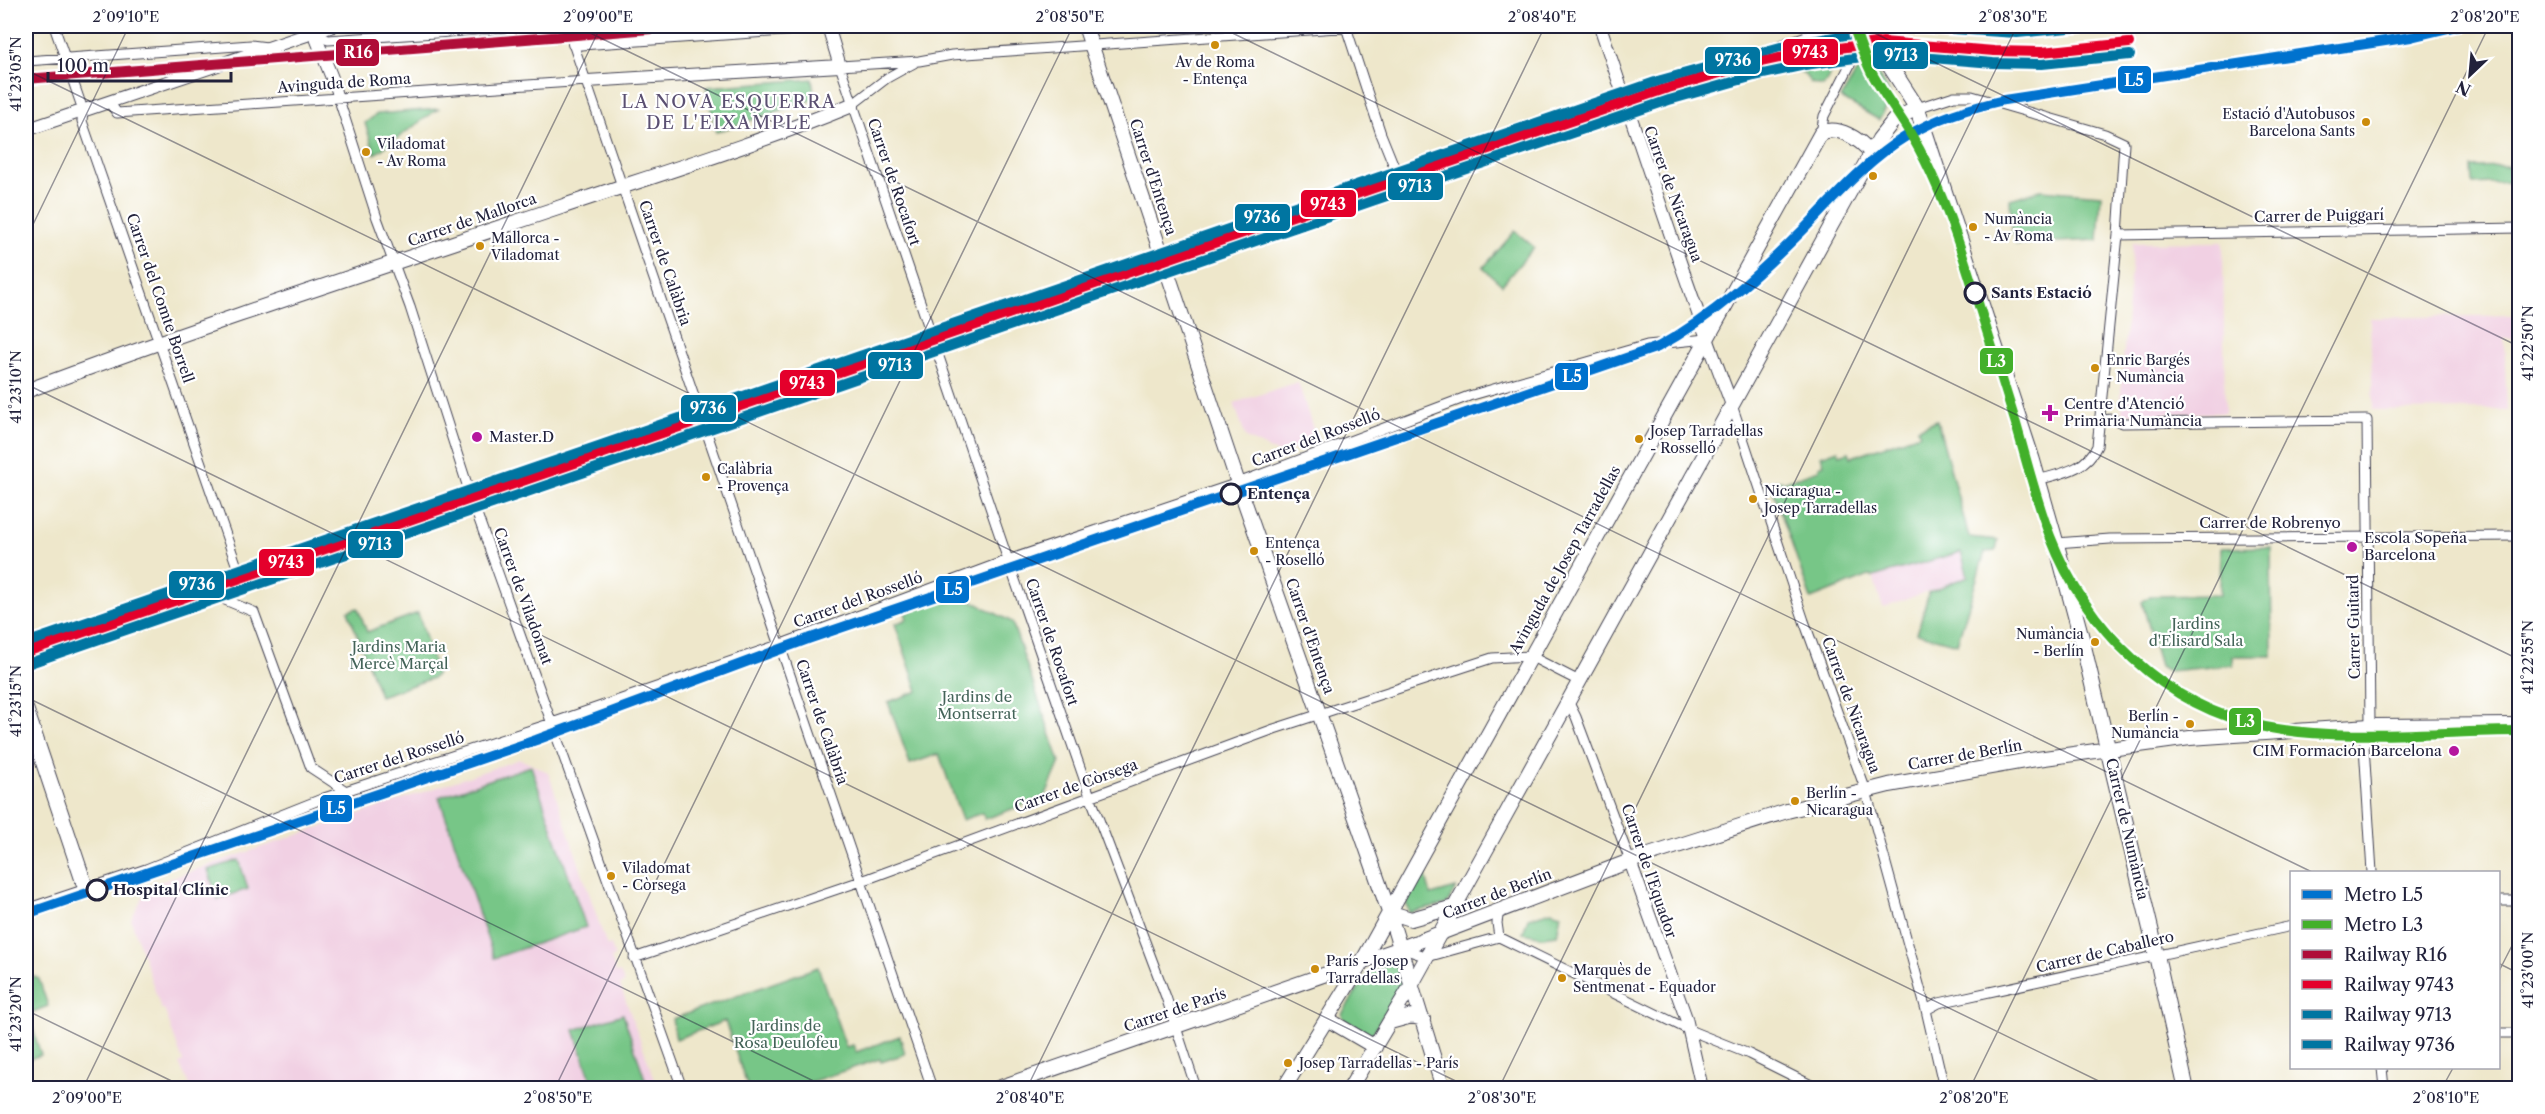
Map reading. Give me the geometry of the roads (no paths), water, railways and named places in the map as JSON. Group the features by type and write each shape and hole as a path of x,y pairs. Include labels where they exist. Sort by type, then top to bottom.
{"main road":[{"name":"Carrer d'Entença","path":"1085,26 1238,483 1389,912 1443,1089"},
{"name":"Carrer de Numància","path":"1870,26 1888,63 1917,108 2038,480 2108,748 2186,1089"},
{"name":"Carrer de Mallorca","path":"26,391 159,341 624,188 806,124 852,105"},
{"path":"1350,1089 1412,984 1886,127 1904,113 1917,108"},
{"path":"1821,133 1835,129 1854,138 1871,153"},
{"name":"Avinguda de Josep Tarradellas","path":"1284,1089 1362,962 1821,133"},
{"path":"26,710 86,889"},
{"name":"Carrer de Berlín","path":"1439,934 1630,861 1787,811 1866,791 1987,766 2108,748 2241,733 2370,726 2520,725"},
{"path":"1389,912 1411,919 1454,908"},
{"path":"1362,962 1439,934"},
{"name":"Carrer de París","path":"998,1089 1362,962"},
{"path":"1390,1022 1413,1016 1423,1019"},
{"path":"1327,1019 1375,1047"}],"street":[{"name":"Carrer del Comte Borrell","path":"54,26 83,110 82,121 242,581"},
{"path":"26,130 269,47 313,29 333,26"},
{"path":"313,29 328,40 544,26"},
{"name":"Carrer de Calàbria","path":"567,26 588,81 932,1089"},
{"path":"828,26 840,66"},
{"path":"574,44 834,26"},
{"path":"1346,26 1381,134 1398,176"},
{"path":"588,81 919,61 952,55 1366,26"},
{"name":"Carrer de Nicaragua","path":"1600,26 1622,97 1688,279 1706,339 1732,405 1804,621 1866,791 1926,1010 1944,1089"},
{"path":"26,654 111,627 1398,176 1439,157 1837,26"},
{"name":"Avinguda de Josep Tarradellas","path":"1821,133 1824,116 1855,55 1844,28 1837,26"},
{"path":"313,29 332,78"},
{"path":"26,61 250,45 269,47"},
{"name":"Carrer de Mallorca","path":"852,105 887,78 919,61"},
{"name":"Carrer de Rocafort","path":"840,66 931,338 1090,796 1176,1027 1196,1089"},
{"name":"Carrer de Viladomat","path":"332,78 472,500 682,1089"},
{"name":"Avinguda de Roma","path":"109,102 117,113 588,81"},
{"path":"1917,108 1954,96 1972,96 2105,134 2124,143 2118,235 2097,446 2092,457 2076,468 2038,480"},
{"name":"Carrer de Puiggarí","path":"2118,235 2520,228"},
{"name":"Carrer del Rosselló","path":"26,909 141,871 274,816 552,723 780,644 1008,560 1238,483 1469,396 1647,345 1706,339"},
{"name":"Carrer Guitard","path":"2101,420 2112,419 2123,423 2367,420 2370,726 2364,746 2372,871"},
{"name":"Carrer de Robrenyo","path":"2056,543 2110,539 2520,536"},
{"path":"208,592 254,612 311,768 346,791"},
{"path":"1530,656 1579,681"},
{"name":"Carrer de Còrsega","path":"634,958 861,881 1319,713 1492,658 1530,656"},
{"name":"Carrer de l'Equador","path":"1568,701 1630,861 1689,1030 1702,1089"},
{"path":"2500,901 2520,901"},
{"path":"1499,910 1497,923 1499,937"},
{"name":"Carrer de Caballero","path":"1926,1010 1939,1003 2290,926"},
{"path":"1401,948 1427,957 1499,937 1689,1030 1749,1054 1817,1089"},
{"path":"2500,1033 2520,1033"},
{"path":"2382,1069 2384,1089"}],"metro line":[{"name":"L3","path":"1853,26 1871,71 1913,138 1940,193 1975,294 2050,536 2065,570 2107,632 2133,659 2162,682 2194,702 2228,717 2265,727 2358,735 2520,731"},
{"name":"L5","path":"26,914 536,740 808,639 1658,347 1698,322 1753,278 1852,180 1891,146 1917,130 1953,114 2004,100 2411,37 2457,26"}],"rail line":[{"name":"R16","path":"26,79 689,26"},
{"name":"9736","path":"26,643 1661,80 1784,46 1879,29 1921,27 2017,33 2089,26"},
{"name":"9743","path":"26,652 1371,189 1665,89 1751,64 1803,53 1883,42 1994,51 2042,52 2129,43"},
{"name":"9713","path":"30,663 1669,100 1754,76 1805,65 1883,54 1993,63 2042,64 2130,55"}],"place":[{"name":"Av de Roma - Entença","path":"1215,45"},
{"name":"Estació d'Autobusos Barcelona Sants","path":"2366,122"},
{"name":"Viladomat - Av Roma","path":"366,152"},
{"name":"Numància - Av Roma","path":"1973,227"},
{"name":"Mallorca - Viladomat","path":"480,246"},
{"name":"Sants Estació","path":"1975,293"},
{"name":"Enric Bargés - Numància","path":"2095,368"},
{"name":"Centre d'Atenció Primària Numància","path":"2050,413"},
{"name":"Master.D","path":"477,437"},
{"name":"Josep Tarradellas - Rosselló","path":"1639,439"},
{"name":"Calàbria - Provença","path":"706,477"},
{"name":"Entença","path":"1231,494"},
{"name":"Nicaragua - Josep Tarradellas","path":"1753,499"},
{"name":"Escola Sopeña Barcelona","path":"2352,547"},
{"name":"Entença - Roselló","path":"1254,551"},
{"name":"Numància - Berlín","path":"2095,642"},
{"name":"Berlín - Numància","path":"2190,724"},
{"name":"CIM Formación Barcelona","path":"2454,751"},
{"name":"Berlín - Nicaragua","path":"1795,801"},
{"name":"Viladomat - Còrsega","path":"611,876"},
{"name":"Hospital Clínic","path":"97,890"},
{"name":"París - Josep Tarradellas","path":"1315,969"},
{"name":"Marquès de Sentmenat - Equador","path":"1562,978"},
{"name":"Josep Tarradellas - París","path":"1288,1063"}],"district":[{"name":"LA NOVA ESQUERRA DE L'EIXAMPLE","path":"729,112"}],"park label":[{"name":"Jardins d'Elisard Sala","path":"2196,632"},
{"name":"Jardins Maria Mercè Marçal","path":"399,656"},
{"name":"Jardins de Montserrat","path":"977,706"},
{"name":"Jardins de Rosa Deulofeu","path":"786,1034"}]}
